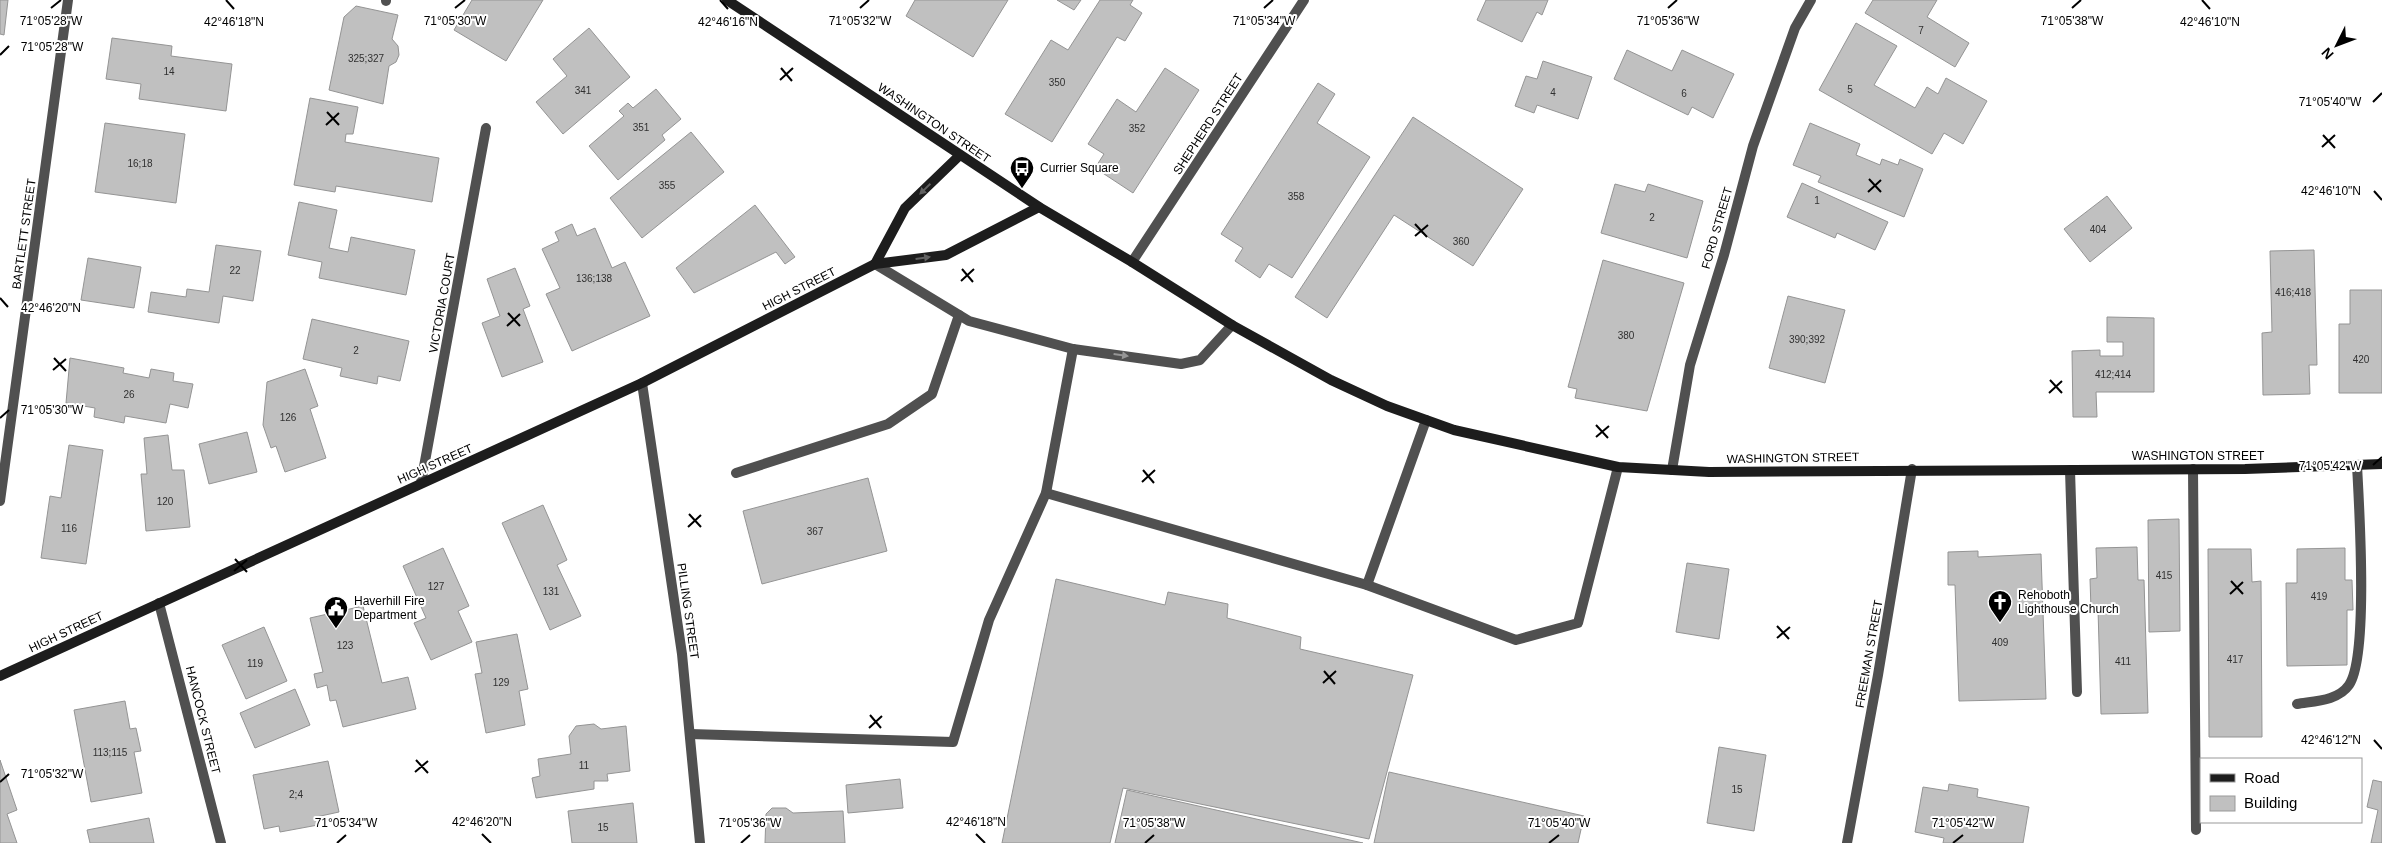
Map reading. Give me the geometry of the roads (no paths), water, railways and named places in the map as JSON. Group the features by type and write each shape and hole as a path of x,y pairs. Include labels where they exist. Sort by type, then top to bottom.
{"street":[{"name":"BARTLETT STREET","path":"0,500 68,0"},
{"name":"WASHINGTON STREET","path":"727,0 1039,207 1132,262 1232,325 1326,378 1387,406 1454,430 1618,467 1709,472 1912,469 2193,469 2382,464"},
{"name":"SHEPHERD STREET","path":"1132,262 1304,0"},
{"name":"FORD STREET","path":"1672,470 1690,365 1724,255 1753,146 1795,28 1810,0"},
{"name":"VICTORIA COURT","path":"422,483 486,128"},
{"path":"960,155 904,208 875,264 969,321 1073,349 1181,364 1193,363 1200,360 1232,325"},
{"name":"HIGH STREET","path":"0,676 642,383 875,264 946,255 1039,207"},
{"path":"736,473 888,424 932,394 959,315"},
{"path":"690,734 953,742 989,620 1046,493 1073,349"},
{"name":"PILLING STREET","path":"642,383 682,654 700,843"},
{"path":"1367,585 1426,420"},
{"path":"2296,704 2330,699 2348,686 2354,673 2359,643 2360,547 2356,465"},
{"path":"1046,493 1367,585 1516,640 1578,624 1618,467"},
{"name":"FREEMAN STREET","path":"1847,843 1878,676 1912,469"},
{"path":"2193,469 2196,830"},
{"path":"2070,470 2077,692"},
{"name":"HANCOCK STREET","path":"159,603 221,843"}],"place":[{"name":"Currier Square","path":"1022,189"},
{"name":"Rehoboth Lighthouse Church","path":"2000,623"},
{"name":"Haverhill Fire Department","path":"336,629"}]}
